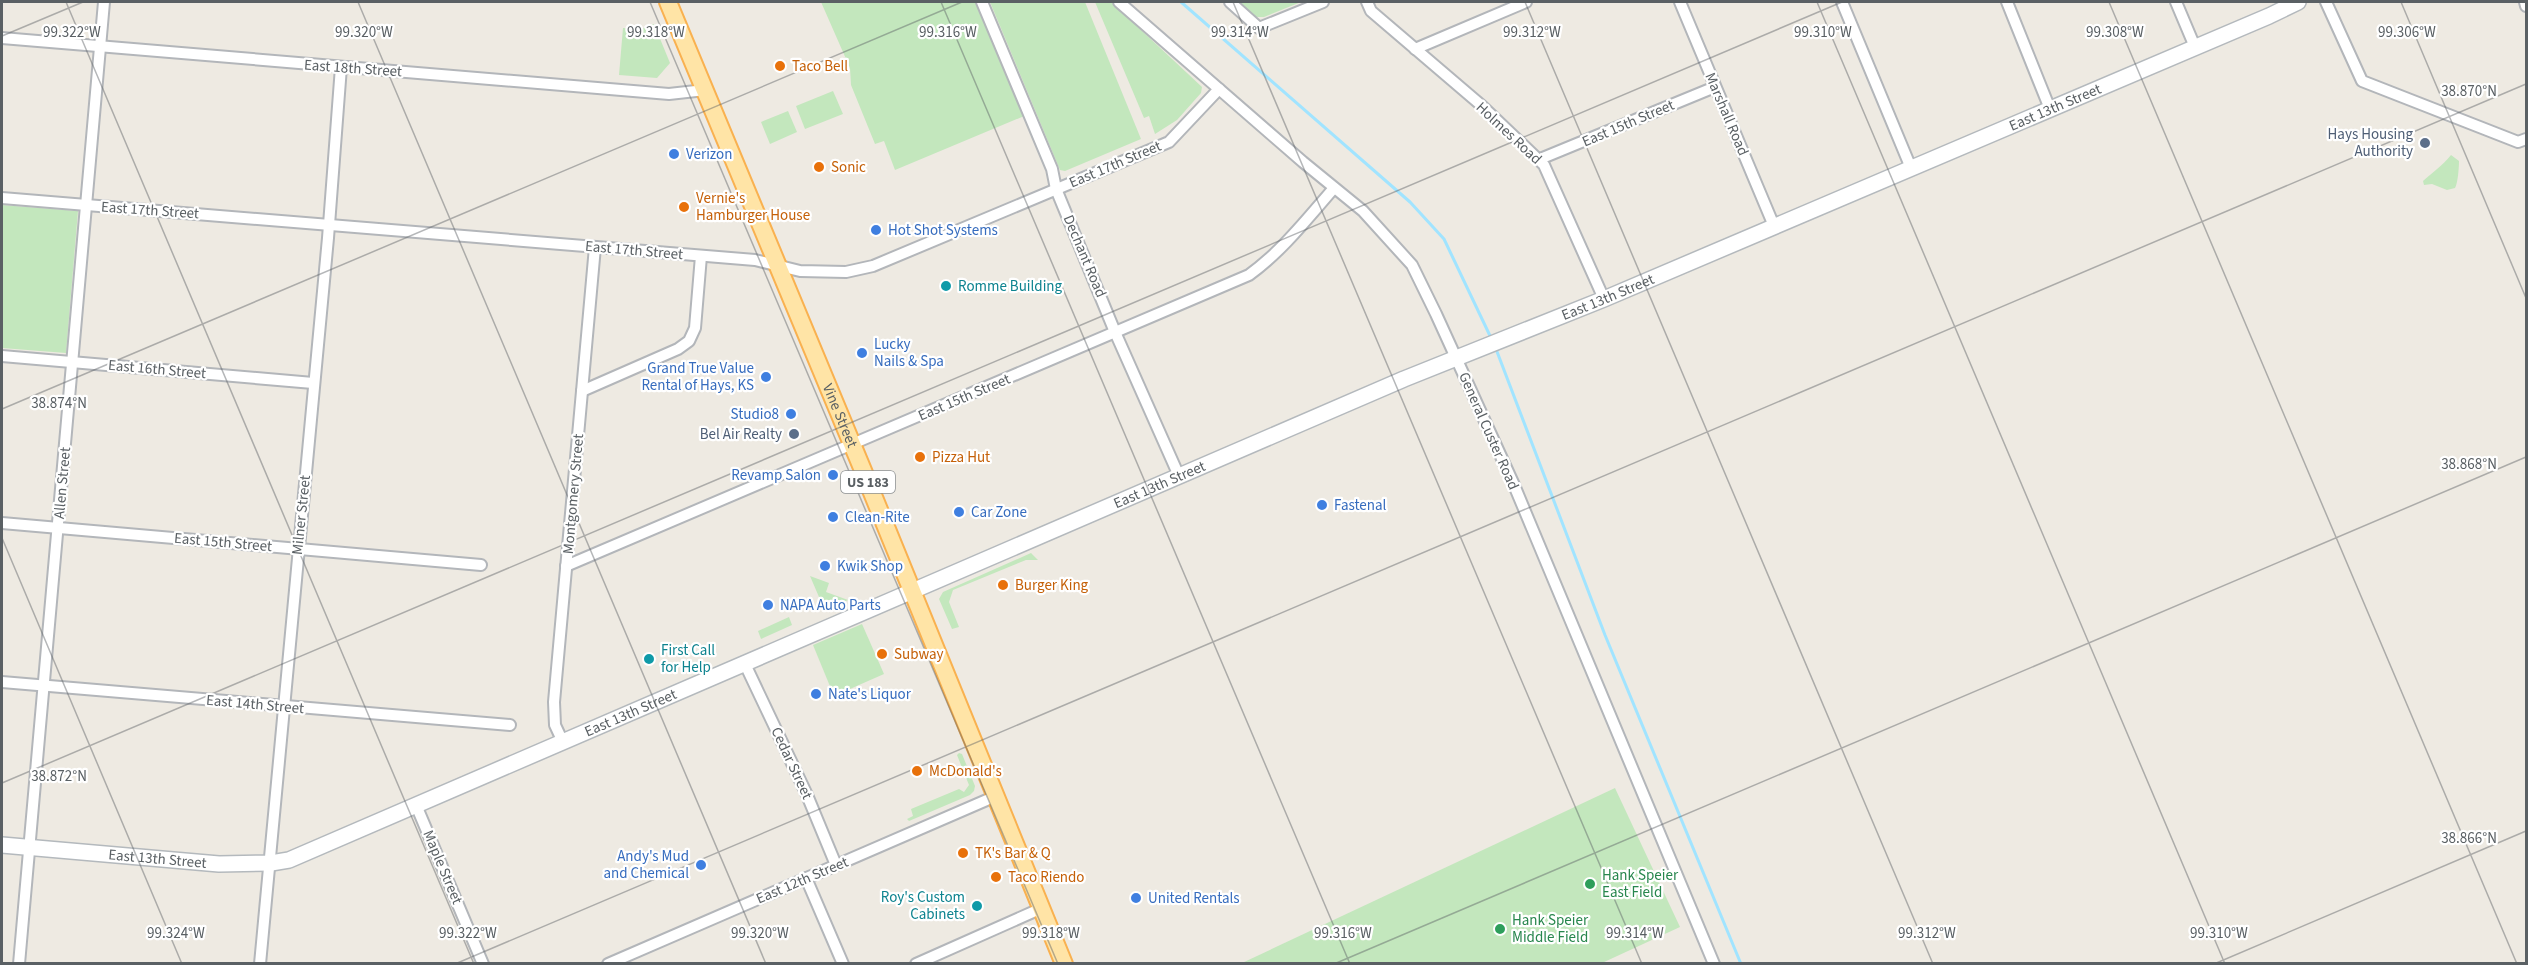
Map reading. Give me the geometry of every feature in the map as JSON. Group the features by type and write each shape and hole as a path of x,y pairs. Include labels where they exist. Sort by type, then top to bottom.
{"main road":[{"name":"Vine Street","path":"668,2 1064,963"}],"street":[{"name":"Allen Street","path":"19,963 105,2"},
{"name":"Dechant Road","path":"982,2 1052,169 1056,189 1115,332 1179,476"},
{"name":"General Custer Road","path":"1119,2 1363,211 1412,265 1514,485 1714,963"},
{"path":"1230,2 1259,28 1323,2"},
{"name":"Holmes Road","path":"1367,2 1371,11 1540,159 1604,299"},
{"path":"1415,49 1526,2"},
{"name":"Marshall Road","path":"1680,2 1774,226"},
{"path":"1842,2 1911,168"},
{"path":"2007,2 2050,109"},
{"path":"2176,2 2195,47"},
{"name":"East 13th Street","path":"2,845 219,864 271,863 288,860 1179,476 1456,358 1604,299 2298,2"},
{"path":"2326,2 2362,81 2518,142 2526,139"},
{"path":"2525,2 2526,6"},
{"name":"East 18th Street","path":"2,38 669,94 705,90"},
{"name":"Milner Street","path":"260,963 271,863 275,787 341,67"},
{"name":"East 15th Street","path":"1540,159 1715,87"},
{"name":"East 17th Street","path":"2,198 701,256 777,264 800,271 857,271 1169,142 1219,89"},
{"name":"East 15th Street","path":"567,566 1248,275 1270,260 1334,188"},
{"name":"Montgomery Street","path":"562,740 553,716 595,247"},
{"path":"582,391 678,349 689,341 695,328 701,256"},
{"name":"East 16th Street","path":"2,356 313,383"},
{"name":"East 15th Street","path":"2,522 481,565"},
{"name":"Cedar Street","path":"744,662 807,795 836,865"},
{"name":"East 14th Street","path":"2,681 510,725"},
{"name":"East 12th Street","path":"609,963 996,796"},
{"name":"Maple Street","path":"416,804 483,963"},
{"path":"806,878 843,963"},
{"path":"916,963 1041,908"}],"green space":[{"path":"821,2 982,2 1029,114 895,170 884,141 875,144 851,85 850,68"},
{"path":"990,2 1085,2 1141,139 1065,171 1060,170"},
{"path":"1095,2 1111,2 1202,87 1201,93 1177,120 1155,134 1149,116 1144,118"},
{"path":"1238,2 1301,2 1264,17 1256,17"},
{"path":"654,24 670,63 657,78 619,75 623,28 641,29"},
{"path":"833,91 843,114 805,129 796,106"},
{"path":"788,111 797,132 770,144 761,122"},
{"path":"2451,155 2459,161 2455,188 2447,190 2432,184 2424,185 2423,181"},
{"path":"2,205 78,211 66,353 2,348"},
{"path":"1031,553 1038,560 1026,560 953,590 949,602 959,627 952,629 939,599 943,592"},
{"path":"810,576 829,583 826,592 848,600 825,611"},
{"path":"789,617 792,625 761,639 758,631"},
{"path":"862,624 884,674 834,696 813,645"},
{"path":"962,754 975,786 974,791 970,795 909,821 907,819 913,816 911,809 959,789 964,792 969,785 957,755"},
{"path":"1615,788 1680,927 1602,963 1242,963"}],"waterway":[{"path":"1181,2 1410,202 1444,239 1492,340"},
{"path":"1496,349 1605,635 1741,964"}],"place":[{"name":"Taco Bell","path":"780,66"},
{"name":"Hays Housing Authority","path":"2425,143"},
{"name":"Verizon","path":"674,154"},
{"name":"Sonic","path":"819,167"},
{"name":"Vernie's Hamburger House","path":"684,207"},
{"name":"Hot Shot Systems","path":"876,230"},
{"name":"Romme Building","path":"946,286"},
{"name":"Lucky Nails & Spa","path":"862,353"},
{"name":"Grand True Value Rental of Hays, KS","path":"766,377"},
{"name":"Studio8","path":"791,414"},
{"name":"Bel Air Realty","path":"794,434"},
{"name":"Pizza Hut","path":"920,457"},
{"name":"Revamp Salon","path":"833,475"},
{"name":"Fastenal","path":"1322,505"},
{"name":"Car Zone","path":"959,512"},
{"name":"Clean-Rite","path":"833,517"},
{"name":"Kwik Shop","path":"825,566"},
{"name":"Burger King","path":"1003,585"},
{"name":"NAPA Auto Parts","path":"768,605"},
{"name":"Subway","path":"882,654"},
{"name":"First Call for Help","path":"649,659"},
{"name":"Nate's Liquor","path":"816,694"},
{"name":"McDonald's","path":"917,771"},
{"name":"TK's Bar & Q","path":"963,853"},
{"name":"Andy's Mud and Chemical","path":"701,865"},
{"name":"Taco Riendo","path":"996,877"},
{"name":"Hank Speier East Field","path":"1590,884"},
{"name":"United Rentals","path":"1136,898"},
{"name":"Roy's Custom Cabinets","path":"977,906"},
{"name":"Hank Speier Middle Field","path":"1500,929"}]}
